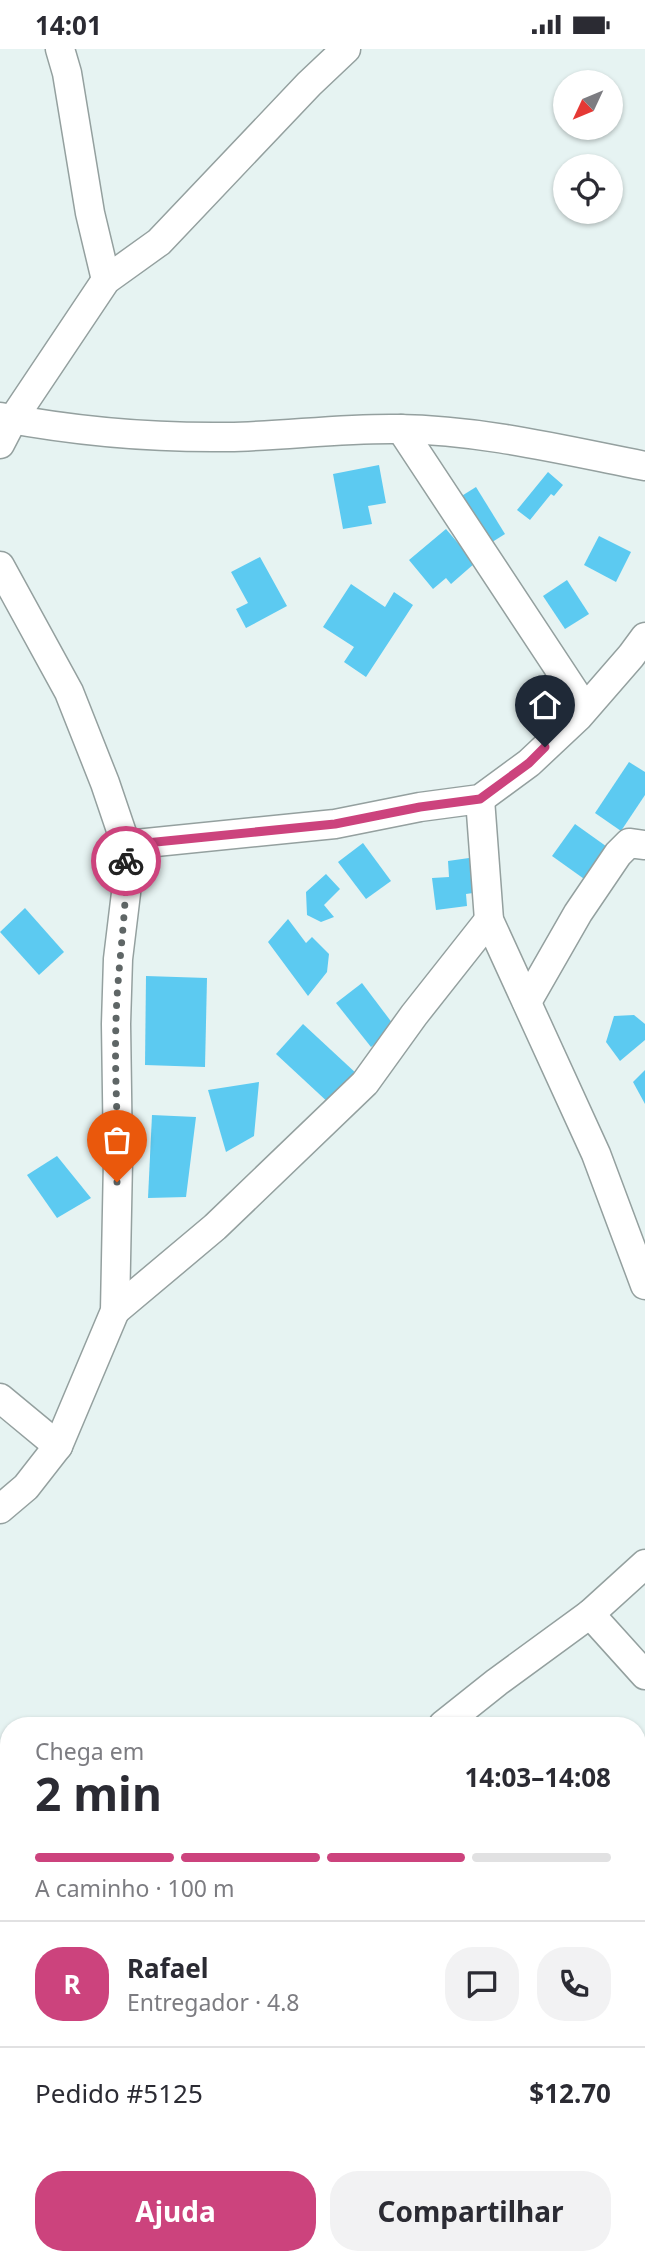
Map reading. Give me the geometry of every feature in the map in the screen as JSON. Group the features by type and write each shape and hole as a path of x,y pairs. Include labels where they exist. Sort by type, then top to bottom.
{"street":[{"path":"60,49 67,73 90,213 106,280"},
{"path":"4,427 106,280 159,242 309,84 346,49"},
{"path":"4,427 228,437 354,429 401,429 489,435 645,466"},
{"path":"401,429 585,708"},
{"path":"0,566 69,692 126,845 126,893 118,960 116,1024 118,1160 115,1311 58,1446 26,1487 0,1509"},
{"path":"126,845 335,824 420,807 480,799 529,763 585,708 645,637"},
{"path":"480,799 489,920 596,1154 645,1285"},
{"path":"527,1002 579,913 618,854 629,843 645,845"},
{"path":"115,1311 215,1227 365,1083 414,1015 489,920"},
{"path":"0,1398 58,1446"},
{"path":"453,1717 590,1614 645,1564"},
{"path":"590,1614 645,1675"}],"building":[{"path":"379,465 386,503 368,506 372,524 343,529 333,474"},
{"path":"548,472 563,485 554,496 551,494 530,520 517,510"},
{"path":"476,487 505,534 489,544 460,497"},
{"path":"446,529 475,563 451,584 446,578 433,589 409,560"},
{"path":"599,536 631,552 616,582 584,565"},
{"path":"260,557 287,606 246,628 236,609 248,603 231,572"},
{"path":"567,580 589,614 565,629 543,596"},
{"path":"351,584 385,607 394,592 413,605 366,677 344,662 354,647 323,627"},
{"path":"629,762 645,772 645,795 621,831 595,813"},
{"path":"575,824 610,849 587,881 552,856"},
{"path":"363,843 391,881 366,899 338,862"},
{"path":"476,857 480,892 466,894 467,906 436,910 432,878 449,877 448,861"},
{"path":"326,874 340,889 324,905 334,917 321,922 307,915 306,892"},
{"path":"25,908 64,952 39,975 0,932"},
{"path":"288,919 306,943 312,937 329,954 327,972 308,996 268,942"},
{"path":"146,976 207,978 205,1067 145,1065"},
{"path":"362,983 396,1028 371,1047 336,1003"},
{"path":"634,1015 645,1024 645,1040 620,1061 606,1042 614,1016"},
{"path":"303,1024 358,1075 331,1105 276,1054"},
{"path":"645,1070 645,1104 633,1082"},
{"path":"259,1082 254,1136 226,1152 208,1090"},
{"path":"152,1115 196,1117 186,1197 148,1198"},
{"path":"57,1156 91,1198 57,1218 27,1175"}],"way so far":[{"path":"117,1182 116,1024 126,861"}],"route":[{"path":"126,861 126,845 335,824 420,807 480,799 529,763 545,747"}]}
